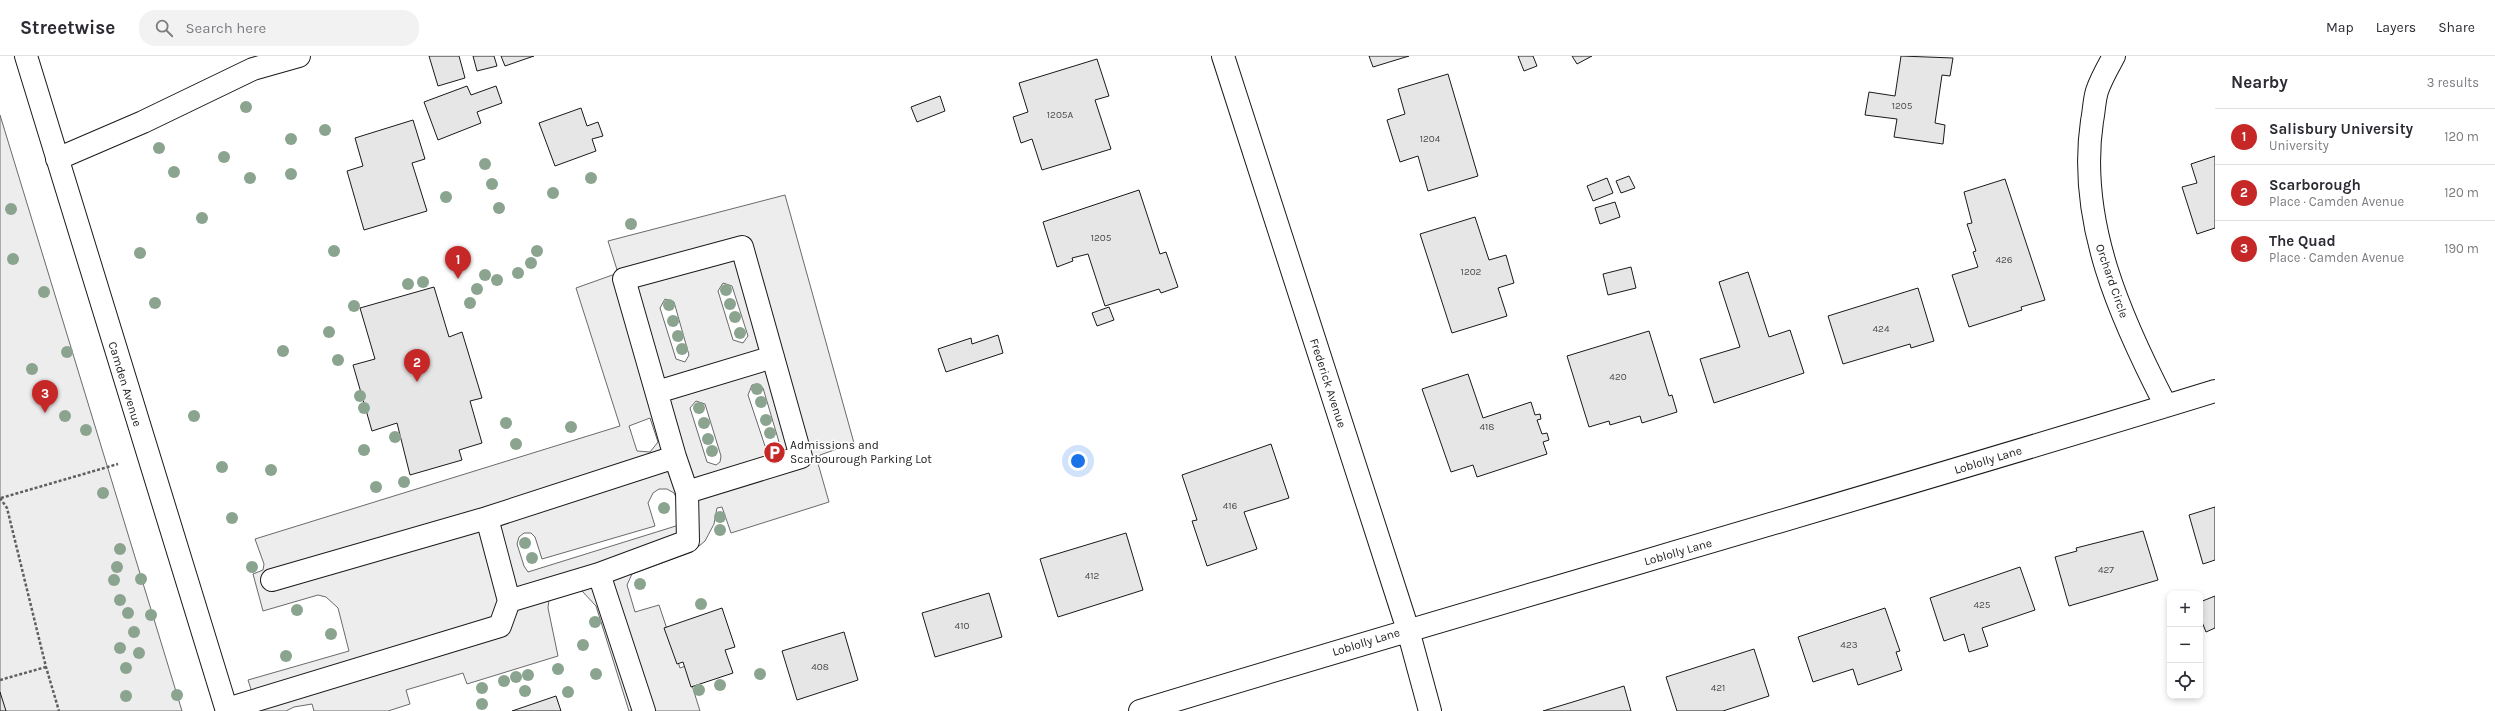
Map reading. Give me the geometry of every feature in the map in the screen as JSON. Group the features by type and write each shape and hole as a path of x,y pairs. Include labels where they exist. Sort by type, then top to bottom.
{"street":[{"name":"Camden Avenue","path":"26,56 227,710"},
{"path":"57,159 143,122 253,69 298,56"},
{"name":"Frederick Avenue","path":"1222,56 1408,630 1430,711"},
{"name":"Orchard Circle","path":"2114,56 2097,92 2090,140 2090,192 2099,248 2136,348 2166,406"},
{"path":"509,601 599,574 688,541 687,492 675,457 624,279 742,247 801,457 687,492"},
{"path":"657,392 773,357"},
{"name":"Loblolly Lane","path":"1140,711 1408,630 1787,520 2215,391"},
{"path":"272,580 487,518 675,457"},
{"path":"227,710 500,626 509,601 487,518"},
{"path":"599,574 644,711"}],"path":[{"path":"59,711 46,667 7,508 1,498 124,462"},
{"path":"0,680 46,667"}],"shaded area":[{"path":"0,115 182,711 0,711"},
{"name":"Admissions and Scarbourough Parking Lot","path":"785,195 854,443 820,455 817,460 829,502 731,533 722,507 717,508 714,524 705,541 692,552 632,574 627,585 635,612 659,605 680,668 686,666 700,711 629,711 596,606 582,591 572,592 549,600 548,608 558,656 467,684 463,673 406,690 410,704 388,711 314,711 312,704 294,707 286,711 258,711 248,680 349,651 338,608 326,597 318,595 263,611 253,574 263,570 264,564 255,539 620,426 576,288 618,273 608,241","holes":["723,283 732,286 748,336 743,343 733,340 718,291","665,299 674,302 689,355 685,362 676,359 660,308","757,384 763,388 779,442 775,448 770,449 765,446 748,395 752,385","696,401 705,404 721,456 720,462 716,465 707,462 690,408","650,418 658,442 650,452 637,451 629,426","659,489 667,489 674,493 679,503 679,525 528,572 524,566 517,544 519,537 524,533 531,533 535,537 542,559 655,526 648,503 653,493"]}],"building":[{"path":"429,56 459,56 465,78 438,86"},
{"path":"473,56 494,56 497,66 477,71"},
{"path":"501,56 534,56 505,66"},
{"path":"1369,56 1409,56 1373,67"},
{"path":"1518,56 1533,56 1537,66 1524,71"},
{"path":"1572,56 1592,56 1577,64"},
{"path":"1901,56 1953,58 1950,76 1942,75 1935,123 1945,125 1943,144 1894,137 1897,119 1865,115 1869,92 1895,96"},
{"path":"1097,59 1109,96 1095,100 1111,149 1042,170 1032,139 1021,143 1013,117 1028,112 1019,83"},
{"path":"1448,74 1478,176 1428,191 1418,156 1400,162 1387,120 1405,114 1398,89"},
{"path":"467,86 471,95 496,86 502,103 477,112 481,123 438,140 424,102"},
{"path":"940,96 945,111 917,122 911,107"},
{"path":"581,108 587,126 598,122 603,136 592,139 596,151 555,166 539,123"},
{"path":"413,120 425,159 412,163 427,211 364,230 347,171 363,166 355,138"},
{"path":"2215,156 2215,228 2197,234 2182,187 2197,183 2191,164"},
{"path":"1629,176 1635,188 1621,193 1616,181"},
{"path":"1607,178 1613,193 1593,201 1587,186"},
{"path":"2005,179 2045,300 2021,307 2022,310 1969,327 1952,275 1978,267 1973,252 1976,251 1967,224 1972,223 1964,192"},
{"path":"1139,190 1160,254 1166,252 1178,287 1161,293 1159,289 1105,306 1088,254 1072,258 1073,261 1057,267 1043,222"},
{"path":"1615,202 1620,217 1600,224 1595,208"},
{"path":"1475,217 1489,260 1506,255 1514,283 1498,288 1507,316 1452,333 1420,234"},
{"path":"1631,267 1636,288 1608,295 1603,274"},
{"path":"1748,272 1769,337 1790,330 1804,373 1714,403 1700,359 1740,347 1719,282"},
{"path":"434,287 449,337 462,332 482,398 470,401 482,443 459,450 462,460 410,475 397,423 372,431 353,365 375,359 360,308"},
{"path":"1918,288 1934,341 1911,348 1910,344 1843,364 1828,316"},
{"path":"1109,307 1114,320 1097,326 1092,313"},
{"path":"1649,331 1669,396 1672,395 1677,412 1642,423 1640,416 1610,425 1609,421 1589,427 1567,356"},
{"path":"998,335 1003,353 946,372 938,349 971,338 972,344"},
{"path":"1468,374 1483,418 1531,402 1535,415 1540,414 1541,419 1537,420 1542,434 1547,433 1549,440 1543,442 1547,454 1477,477 1473,465 1451,472 1422,389"},
{"path":"1271,444 1289,498 1244,512 1257,549 1207,566 1192,521 1197,520 1182,475"},
{"path":"2215,507 2215,560 2203,564 2189,515"},
{"path":"2143,531 2158,580 2069,606 2055,557 2077,551 2076,548"},
{"path":"1126,533 1143,590 1058,617 1040,559"},
{"path":"2020,567 2035,610 1982,628 1988,646 1969,652 1964,634 1944,641 1930,598"},
{"path":"989,593 1002,637 935,657 922,613"},
{"path":"2215,596 2215,628 2206,632 2203,624 2203,601"},
{"path":"722,608 735,647 725,650 733,673 691,687 683,662 677,664 664,628"},
{"path":"1885,608 1900,651 1896,652 1902,670 1858,685 1853,669 1813,682 1798,637"},
{"path":"844,632 858,680 797,700 782,651"},
{"path":"1754,649 1769,696 1723,711 1677,711 1666,677"},
{"path":"1624,686 1631,711 1543,711 1576,701"},
{"path":"0,692 6,711 0,711"},
{"path":"556,696 561,711 512,711"}],"place":[{"name":"Salisbury University","path":"458,279"},
{"name":"Scarborough","path":"417,382"},
{"name":"The Quad","path":"45,413"},
{"name":"Admissions and Scarbourough Parking Lot","path":"774,452"}]}
